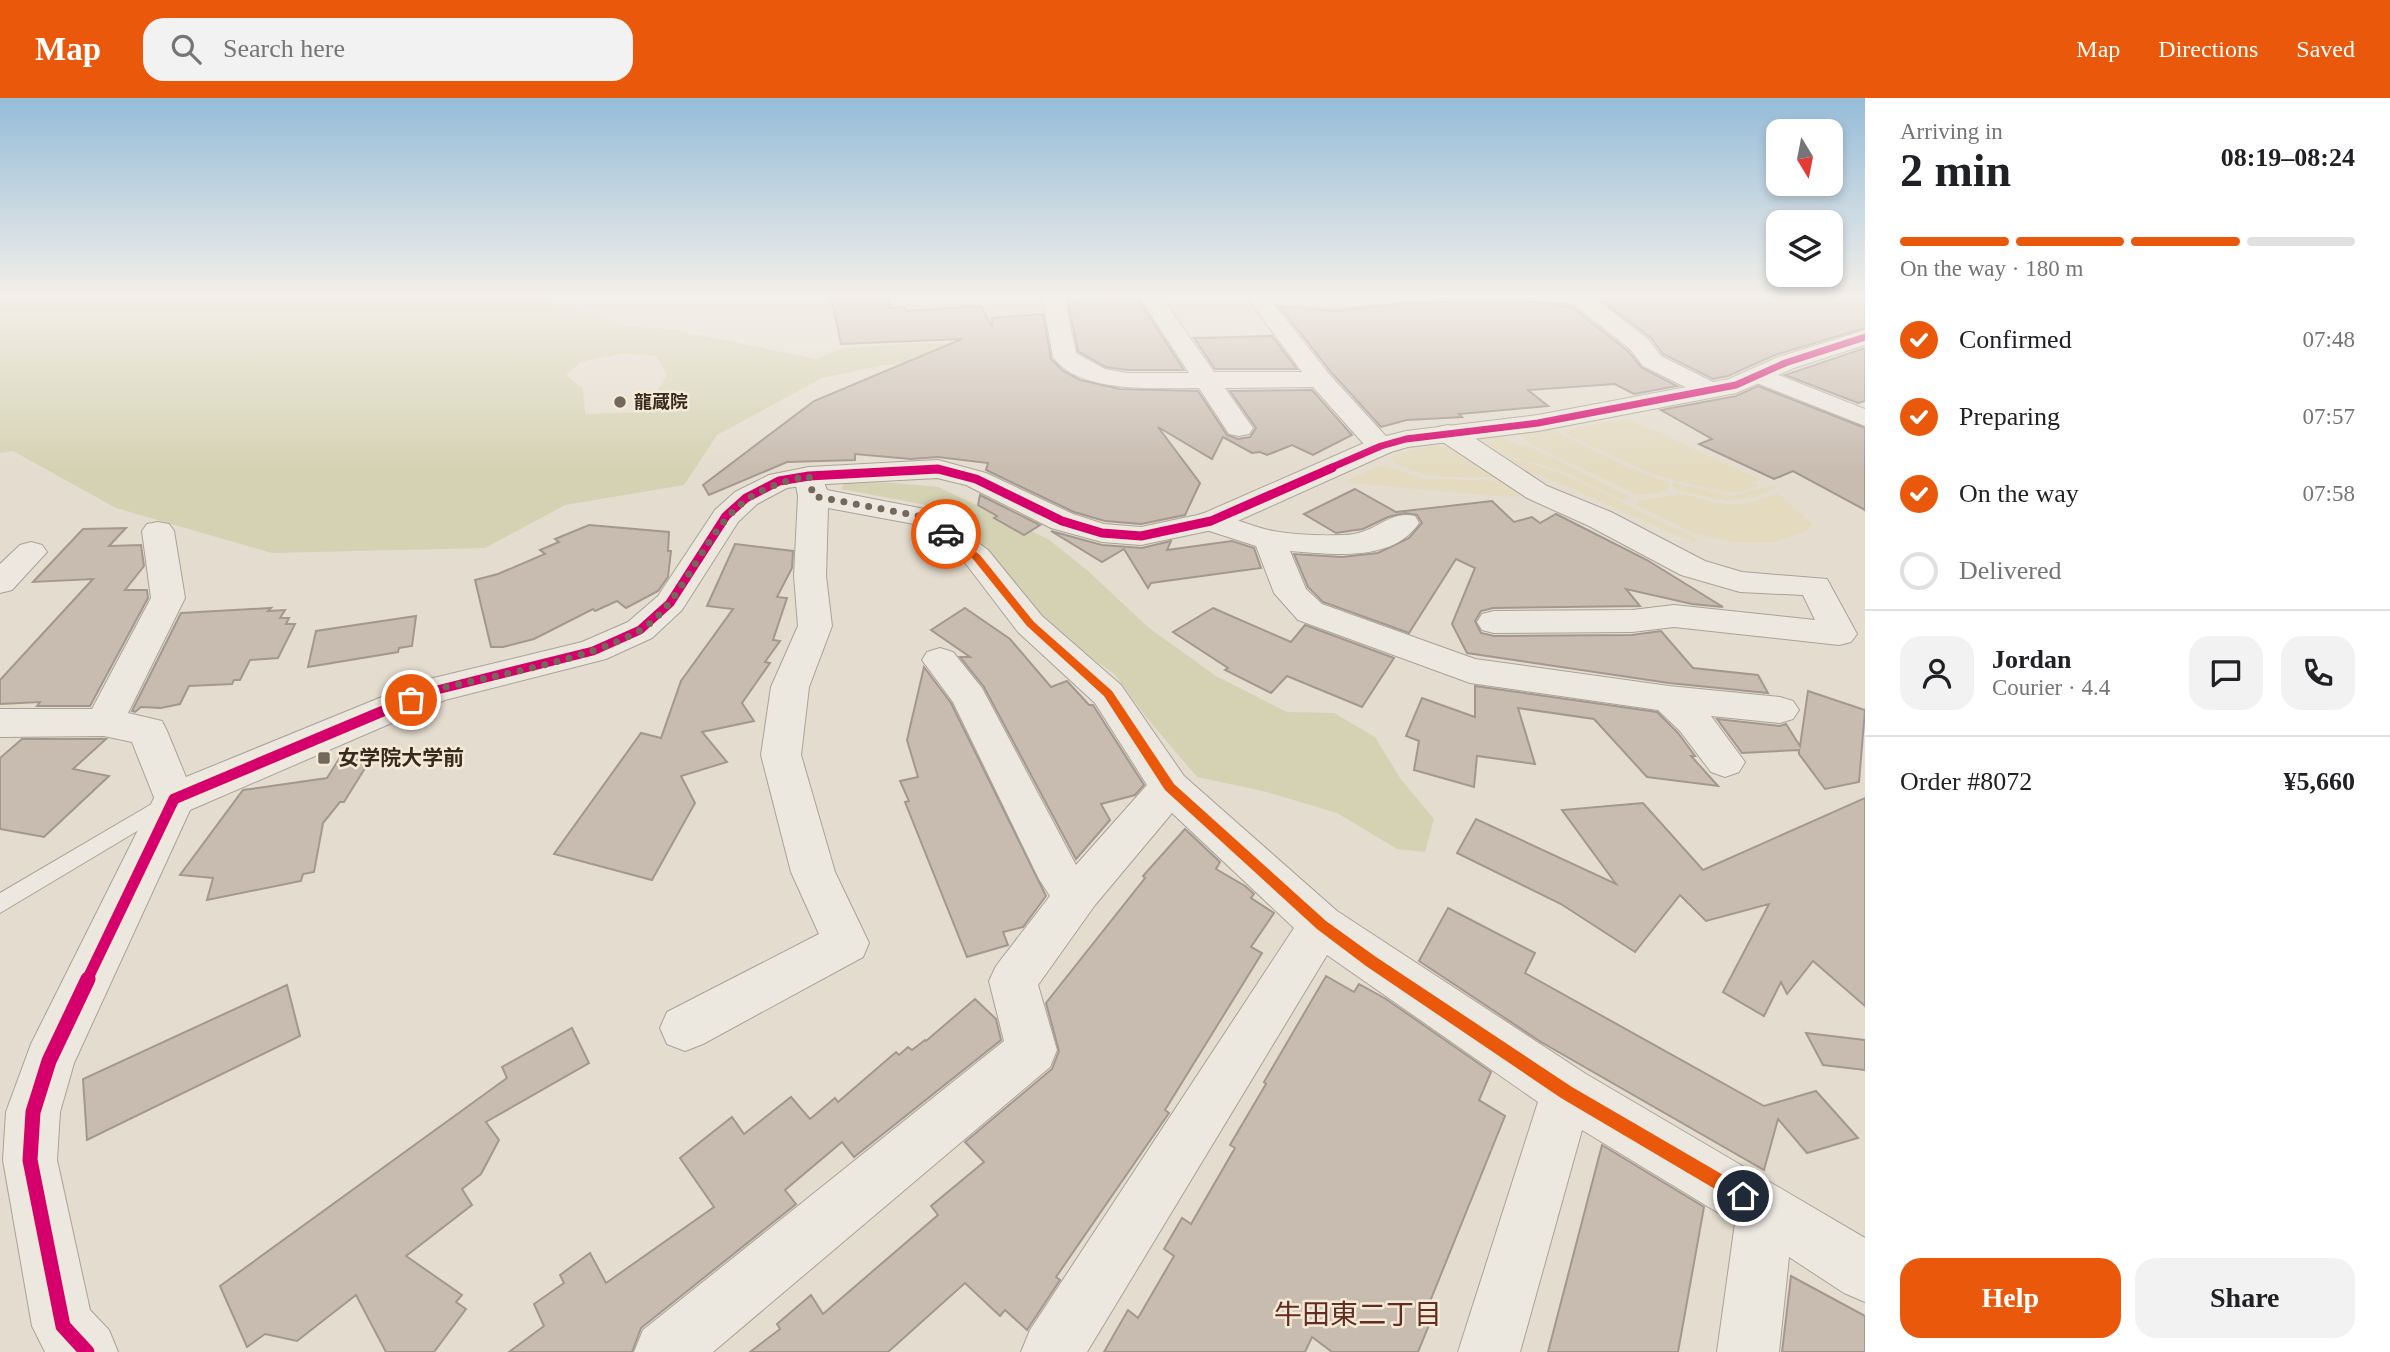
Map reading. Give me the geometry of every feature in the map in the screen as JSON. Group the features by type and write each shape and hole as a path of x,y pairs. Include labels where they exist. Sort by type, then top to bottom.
{"street":[{"path":"1065,355 1097,375 1128,380 1320,379"},
{"path":"1189,355 1239,428"},
{"path":"1302,355 1320,379 1381,446"},
{"path":"1647,355 1652,361 1710,390"},
{"path":"811,486 938,469 958,473 1062,521 1102,533 1141,536 1211,521 1381,446 1406,439 1538,423 1736,385 1816,355"},
{"path":"1758,375 1865,418"},
{"path":"1448,433 1537,492 1601,519 1693,568 1740,582 1815,586 1839,634 1674,615 1632,621 1493,622"},
{"path":"87,1352 62,1326 30,1160 33,1112 48,1061 174,799 434,690 593,651 640,630 670,603 726,516 746,498 779,481 811,486 924,517 977,557 1030,624 1108,694 1170,787 1321,925 1567,1092 1765,1209 1865,1272"},
{"path":"685,1028 846,943 813,872 780,755 790,687 815,626 810,576 811,486"},
{"path":"1211,521 1270,540 1346,545 1378,540 1405,523"},
{"path":"104,722 168,598 158,531"},
{"path":"1270,540 1291,593 1310,612 1470,671 1669,699 1780,710"},
{"path":"0,583 31,552"},
{"path":"940,660 969,698 1061,879 1079,892"},
{"path":"1669,699 1694,721 1725,762"},
{"path":"9,730 104,722 149,731 174,799"},
{"path":"665,1352 1032,1050 1013,981 1079,892 1170,787"},
{"path":"1052,1352 1321,925"},
{"path":"1489,1352 1567,1092"},
{"path":"1748,1352 1765,1209"}],"lane":[{"path":"0,904 174,799"}],"shaded area":[{"path":"0,355 617,355 581,362 566,375 583,388 585,414 646,412 667,374 656,356 640,355 794,355 816,359 827,355 954,355 945,364 884,365 822,378 717,435 684,485 565,505 485,548 272,553 116,508 13,451 0,453"},
{"path":"1626,418 1759,479 1755,482 1759,486 1738,492 1724,492 1655,475 1566,434 1566,430"},
{"path":"1553,430 1618,463 1669,483 1671,487 1660,493 1637,495 1531,444 1519,434"},
{"path":"1501,436 1516,445 1530,447 1629,496 1624,500 1617,498 1568,473 1509,455 1480,440"},
{"path":"1484,444 1509,457 1565,475 1698,539 1694,542 1667,531 1541,475 1510,469"},
{"path":"1424,445 1453,447 1500,477 1442,477 1424,474 1396,464 1390,458"},
{"path":"1381,465 1424,479 1499,481 1524,494 1515,497 1481,495 1347,481"},
{"path":"845,482 938,487 1048,539 1088,571 1149,628 1216,676 1287,712 1334,713 1375,737 1400,778 1434,819 1425,852 1397,849 1337,813 1263,791 1197,777 1114,674 1068,641 964,528 926,505 841,489"},
{"path":"1673,483 1731,496 1770,486 1776,488 1756,497 1728,501 1675,488"},
{"path":"1684,494 1715,503 1738,505 1779,494 1812,524 1805,532 1771,543 1735,543 1696,534 1637,506 1638,501"}],"building":[{"path":"925,355 1050,355 1051,359 1063,371 1080,380 1120,389 1198,391 1227,435 1238,439 1250,437 1256,428 1230,391 1312,390 1352,435 1313,455 1292,445 1267,455 1252,453 1223,437 1212,459 1158,427 1200,483 1185,515 1141,524 1105,521 1074,512 986,470 988,463 938,457 911,459 855,454 855,460 787,462 709,495 703,485 814,401"},
{"path":"1084,355 1174,355 1184,370 1127,370 1106,367"},
{"path":"1205,355 1286,355 1297,369 1215,369"},
{"path":"1317,355 1631,355 1642,368 1677,386 1634,394 1615,384 1528,390 1548,406 1459,414 1462,417 1407,420 1381,427"},
{"path":"1664,355 1777,355 1728,376 1713,379"},
{"path":"1846,355 1865,355 1865,401 1858,403 1785,375"},
{"path":"1758,386 1865,428 1865,510 1793,471 1774,479 1699,444 1712,439 1661,410 1736,396"},
{"path":"1355,489 1396,512 1492,501 1514,522 1532,517 1540,523 1556,514 1647,560 1723,607 1692,604 1626,589 1640,606 1493,608 1481,611 1475,621 1481,633 1494,636 1632,635 1661,631 1693,668 1758,675 1768,693 1669,683 1467,653 1452,624 1475,568 1456,559 1409,633 1323,602 1308,587 1294,554 1342,557 1378,553 1409,538 1422,523 1417,515 1405,513 1388,517 1363,529 1336,533 1304,514"},
{"path":"980,495 1040,525 1024,535 994,518 997,516 978,505"},
{"path":"589,525 669,532 668,551 671,551 668,577 658,591 626,608 617,601 595,611 593,609 534,639 503,647 491,647 475,580 498,574 545,554 540,550 559,542 555,539"},
{"path":"126,528 109,546 141,545 144,566 125,590 147,590 148,598 90,706 37,706 40,702 0,704 0,680 93,579 33,582 83,529"},
{"path":"1051,531 1102,545 1142,548 1171,541 1167,550 1232,541 1254,548 1261,568 1151,583 1148,588 1124,549 1102,562"},
{"path":"735,544 793,551 792,568 777,597 787,598 773,640 780,641 765,662 770,663 742,703 754,721 702,732 727,762 681,776 695,803 652,880 554,854 641,733 661,738 681,681 733,609 707,606"},
{"path":"271,608 268,611 285,610 280,618 289,618 286,624 295,624 278,658 250,660 240,680 234,680 232,684 189,686 180,704 161,708 141,707 135,712 132,711 181,613"},
{"path":"965,608 1010,639 1051,687 1067,681 1089,705 1093,705 1144,785 1135,795 1101,804 1110,820 1076,859 984,687 960,657 970,657 931,630"},
{"path":"1213,608 1291,642 1305,625 1394,658 1362,707 1287,676 1271,693 1225,670 1228,668 1173,632"},
{"path":"416,616 412,646 399,648 398,652 308,667 316,631"},
{"path":"924,667 951,703 1046,896 1023,927 1003,932 1008,945 967,957 905,802 909,801 900,781 918,777 907,740"},
{"path":"1475,686 1657,712 1678,733 1695,756 1691,756 1718,786 1647,777 1594,719 1518,708 1535,764 1477,756 1474,787 1414,770 1419,741 1406,736 1422,698 1475,717"},
{"path":"1808,691 1865,710 1859,782 1825,789 1799,754 1799,750 1742,753 1717,719 1780,726 1786,724 1800,746"},
{"path":"22,739 106,739 73,769 109,776 44,837 0,829 0,758"},
{"path":"339,759 370,760 344,802 340,802 323,823 314,872 303,874 301,881 207,900 213,878 180,875 243,790 327,778"},
{"path":"1865,798 1865,1006 1813,961 1787,994 1781,982 1764,1016 1723,992 1769,904 1706,921 1680,895 1635,952 1561,904 1457,853 1476,819 1616,884 1562,810 1643,803 1703,870"},
{"path":"1185,829 1220,862 1216,869 1245,886 1254,894 1251,898 1274,913 1251,947 1262,953 1165,1110 1169,1113 1056,1277 1060,1280 1027,1330 1005,1310 1000,1316 965,1283 888,1352 750,1352 780,1329 777,1324 811,1295 823,1314 938,1215 931,1206 984,1162 965,1142 1052,1069 1059,1051 1046,1003 1145,878 1143,876"},
{"path":"1448,908 1535,953 1525,973 1764,1106 1816,1091 1858,1138 1807,1153 1778,1119 1764,1170 1541,1042 1419,961"},
{"path":"1326,976 1354,992 1359,984 1386,999 1491,1072 1479,1100 1505,1116 1429,1304 1436,1308 1418,1352 1332,1352 1312,1337 1305,1352 1104,1352 1128,1310 1138,1318 1174,1256 1164,1249 1182,1218 1191,1224 1235,1148 1230,1145 1266,1084 1264,1082"},
{"path":"287,985 300,1036 87,1140 83,1079"},
{"path":"975,999 996,1019 1001,1040 854,1157 842,1142 785,1190 796,1204 641,1328 632,1352 509,1352 544,1326 534,1304 564,1283 560,1275 590,1253 606,1283 714,1207 680,1158 732,1117 744,1134 791,1097 810,1119 835,1098 838,1102 896,1052 899,1055 908,1047 912,1050 926,1041"},
{"path":"572,1028 589,1063 486,1122 499,1140 481,1174 462,1189 472,1205 406,1256 462,1295 456,1302 466,1309 434,1352 386,1352 356,1295 297,1341 265,1334 247,1347 220,1286 507,1078 502,1067"},
{"path":"1806,1033 1865,1040 1865,1070 1823,1065"},
{"path":"1602,1145 1704,1207 1678,1352 1548,1352"},
{"path":"1791,1276 1865,1316 1865,1352 1782,1352"}],"cycle path":[{"path":"87,1352 63,1326 30,1160 33,1112 49,1061 174,799 434,690 593,651 640,630 670,603 726,516 746,498 779,481 809,476 938,469 976,479 1062,521 1102,533 1141,536 1211,521 1381,446 1406,439 1538,423 1736,385 1811,355"}],"way so far":[{"path":"411,700 434,690 593,651 640,630 670,603 726,516 746,498 779,481 809,476 813,496 924,517 946,534"}],"place":[{"name":"龍蔵院","path":"620,402"},
{"name":"女学院大学前","path":"324,758"}],"district":[{"name":"牛田東二丁目","path":"1358,1314"}],"route":[{"path":"946,534 977,557 1030,624 1108,694 1170,787 1321,925 1567,1092 1743,1196"}]}
